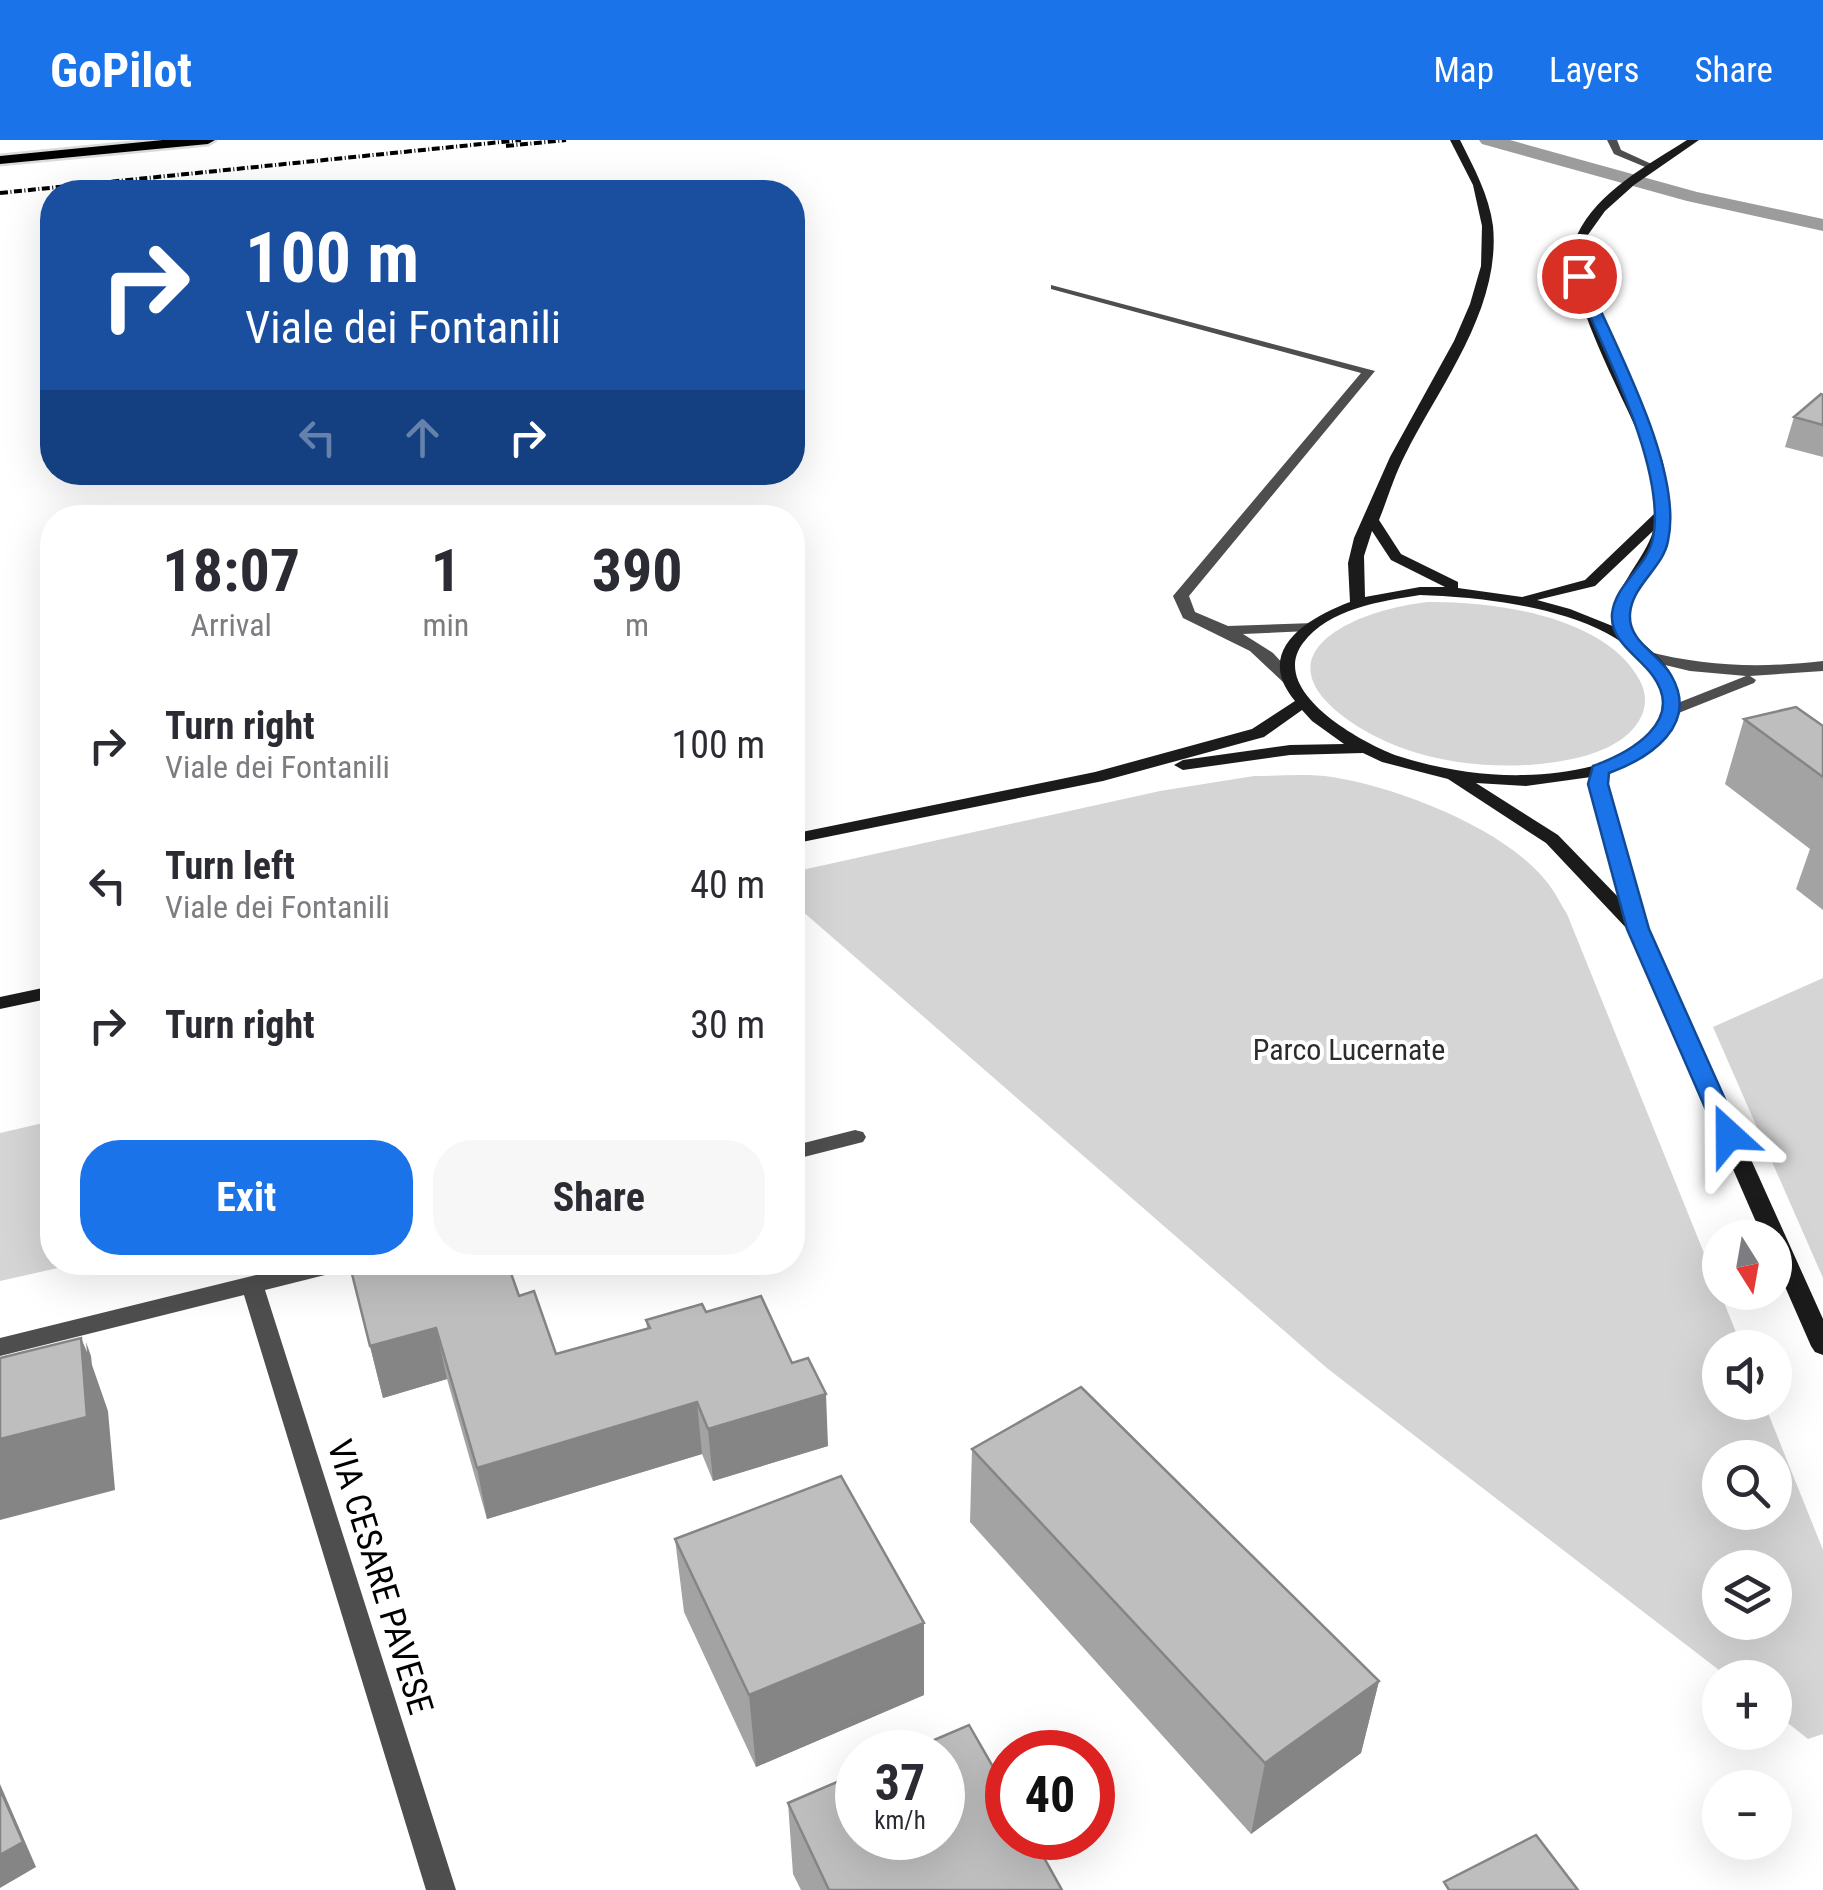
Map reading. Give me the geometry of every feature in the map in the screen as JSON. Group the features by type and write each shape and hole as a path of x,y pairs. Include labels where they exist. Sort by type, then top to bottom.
{"highway":[{"path":"0,146 57,140"},
{"path":"0,160 208,140"}],"main road":[{"path":"1357,602 1356,560 1360,541 1396,457 1462,344 1488,267 1481,189 1454,140"},
{"path":"1651,168 1664,140"},
{"path":"1630,643 1620,618 1625,598 1660,544 1662,514 1656,462 1583,290 1576,258 1578,240 1595,216 1625,189 1694,140"},
{"path":"1522,600 1590,583 1662,514"},
{"path":"1372,520 1396,557 1438,580 1472,592"},
{"path":"1420,591 1472,592 1522,600 1575,615 1630,643 1646,656 1669,689 1671,711 1656,741 1626,760 1600,770 1530,780 1446,773 1368,749 1331,729 1302,702 1290,680 1290,652 1308,626 1357,602 1420,591"},
{"path":"805,836 1097,776 1258,733 1302,702"},
{"path":"1097,776 1290,750 1368,749"},
{"path":"1600,770 1598,784 1638,929 1767,1220"},
{"path":"1446,773 1552,839 1638,929"},
{"path":"0,1002 40,994"},
{"path":"1792,1276 1823,1346"}],"street":[{"path":"1612,140 1618,152 1651,168"},
{"path":"1055,287 1369,371 1181,596 1188,614 1230,630 1269,655 1290,680"},
{"path":"1230,630 1308,626"},
{"path":"1646,656 1674,665 1734,674 1823,666"},
{"path":"1671,711 1732,684 1779,671"},
{"path":"805,1150 855,1137"},
{"path":"0,1347 292,1275"},
{"name":"VIA CESARE PAVESE","path":"252,1285 442,1890"}],"green space":[{"path":"1428,602 1515,609 1575,627 1602,641 1624,659 1644,690 1644,708 1636,726 1611,746 1582,757 1487,765 1401,748 1351,722 1323,697 1311,675 1313,656 1326,639 1347,625 1401,606"},
{"name":"Parco Lucernate","path":"1254,776 1332,777 1387,790 1477,827 1527,862 1552,888 1567,914 1702,1248 1702,1310 1727,1310 1735,1330 1702,1330 1702,1420 1771,1420 1779,1440 1702,1440 1702,1530 1792,1530 1792,1473 1823,1550 1823,1734 1808,1739 1792,1726 1792,1660 1706,1660 1328,1369 805,913 805,869 1160,791"},
{"path":"1823,978 1823,1278 1713,1027"},
{"path":"40,1124 40,1272 0,1281 0,1133"}],"building":[{"path":"1821,394 1823,425 1794,417"},
{"path":"1796,707 1823,726 1823,777 1744,719"},
{"path":"352,1275 512,1275 519,1296 534,1291 556,1354 650,1328 646,1320 702,1304 706,1312 761,1296 792,1363 808,1358 826,1394 708,1429 697,1402 477,1468 436,1328 370,1346"},
{"path":"81,1338 87,1417 0,1439 0,1358"},
{"path":"1081,1387 1379,1681 1265,1763 972,1449"},
{"path":"841,1476 924,1623 749,1695 675,1539"},
{"path":"969,1725 985,1753 985,1860 1045,1860 1062,1890 829,1890 788,1803 835,1783 835,1860 965,1860 965,1730 957,1730"},
{"path":"0,1789 23,1842 0,1855"},
{"path":"1536,1835 1578,1890 1449,1890 1444,1882"}],"waterway":[{"path":"1489,140 1694,197 1823,225"}],"railway":[{"path":"128,180 521,140"},
{"path":"506,146 566,140"},
{"path":"0,193 40,189"}],"route":[{"path":"1579,276 1656,462 1662,514 1660,544 1625,598 1620,618 1630,643 1662,675 1671,696 1667,725 1656,741 1626,760 1600,770 1598,784 1638,929 1729,1135"}]}
